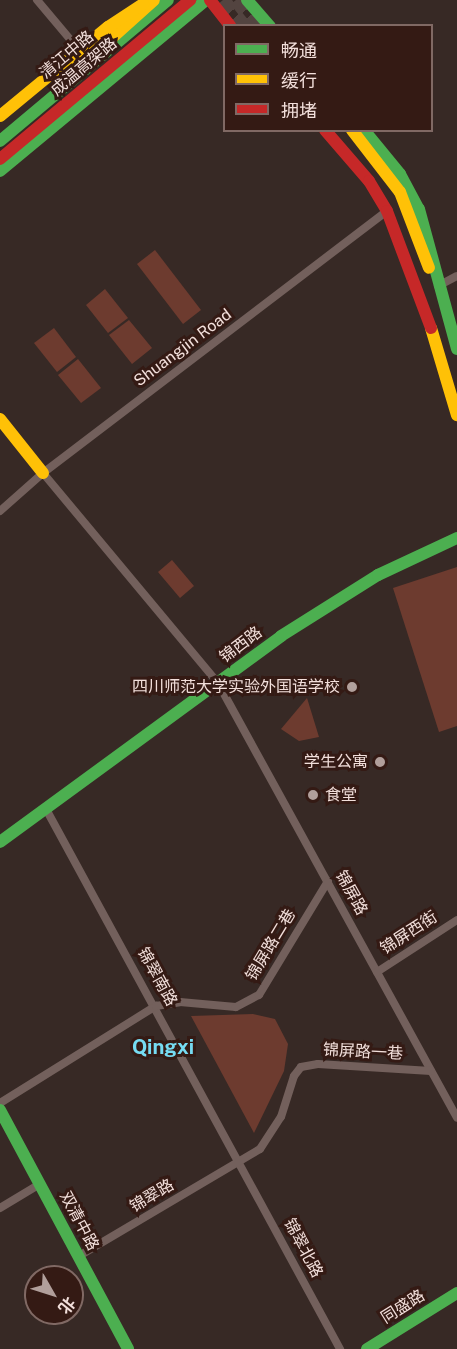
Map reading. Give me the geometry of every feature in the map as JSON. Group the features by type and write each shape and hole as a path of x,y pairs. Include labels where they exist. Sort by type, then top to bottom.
{"main road":[{"name":"清江中路","path":"0,131 145,5 154,0"},
{"name":"成温高架路","path":"0,141 168,0"},
{"name":"成温高架路","path":"0,159 190,0"},
{"path":"0,171 208,0 228,24"},
{"path":"247,0 268,24"},
{"path":"0,116 80,51 145,5"},
{"path":"0,131 145,5"},
{"path":"327,132 369,181 387,211 421,293"},
{"path":"338,132 373,172 393,202 410,243 421,293 457,415"},
{"path":"354,132 400,192 437,286 457,349"},
{"path":"366,132 400,174 419,209 431,244 437,286"},
{"path":"0,419 43,473"},
{"name":"锦西路","path":"0,842 281,636 378,574 457,538"},
{"name":"双清中路","path":"0,1110 128,1349"},
{"name":"同盛路","path":"367,1349 457,1293"}],"street":[{"path":"37,0 80,51"},
{"name":"Shuangjin Road","path":"0,511 43,473 387,211"},
{"path":"437,286 457,276"},
{"name":"锦屏路","path":"43,473 218,683 457,1118"},
{"name":"锦翠南路","path":"46,809 240,1162"},
{"name":"锦屏路二巷","path":"156,1006 180,1002 236,1007 259,994 328,881"},
{"name":"锦屏西街","path":"377,972 457,920"},
{"path":"0,1103 156,1006"},
{"name":"锦屏路一巷","path":"240,1162 260,1149 272,1134 301,1067 318,1064 431,1071"},
{"name":"锦翠路","path":"79,1256 240,1162"},
{"name":"锦翠北路","path":"240,1162 340,1349"},
{"path":"0,1208 40,1184"}],"shaded area":[{"path":"155,250 201,310 183,324 137,264"},
{"path":"105,289 128,318 108,333 86,305"},
{"path":"129,320 152,348 132,364 109,335"},
{"path":"54,328 76,357 57,372 34,343"},
{"path":"78,359 101,388 81,403 58,375"},
{"path":"172,560 194,586 180,598 158,572"},
{"path":"457,567 457,726 439,732 393,588"},
{"path":"307,698 319,737 299,741 281,729"},
{"path":"253,1014 275,1019 288,1044 284,1071 254,1133 191,1016"}],"tunnel":[{"path":"223,0 242,24"},
{"path":"236,0 254,24"}],"traffic: fast":[{"path":"0,141 168,0"},
{"path":"0,171 206,0"},
{"path":"247,0 268,24"},
{"path":"366,132 400,174 419,209 457,349"},
{"path":"0,842 281,636 378,575 457,538"},
{"path":"0,1110 128,1349"},
{"path":"367,1349 457,1293"}],"traffic: slow":[{"path":"104,45 154,0"},
{"path":"0,116 108,27 143,4"},
{"path":"354,132 400,192 429,268"},
{"path":"431,328 457,415"},
{"path":"0,419 43,473"}],"traffic: jam":[{"path":"0,159 190,0"},
{"path":"210,0 228,24"},
{"path":"327,132 369,181 387,211 431,328"}],"place":[{"name":"四川师范大学实验外国语学校","path":"352,687"},
{"name":"学生公寓","path":"380,762"},
{"name":"食堂","path":"313,795"}],"district":[{"name":"Qingxi","path":"163,1047"}]}
